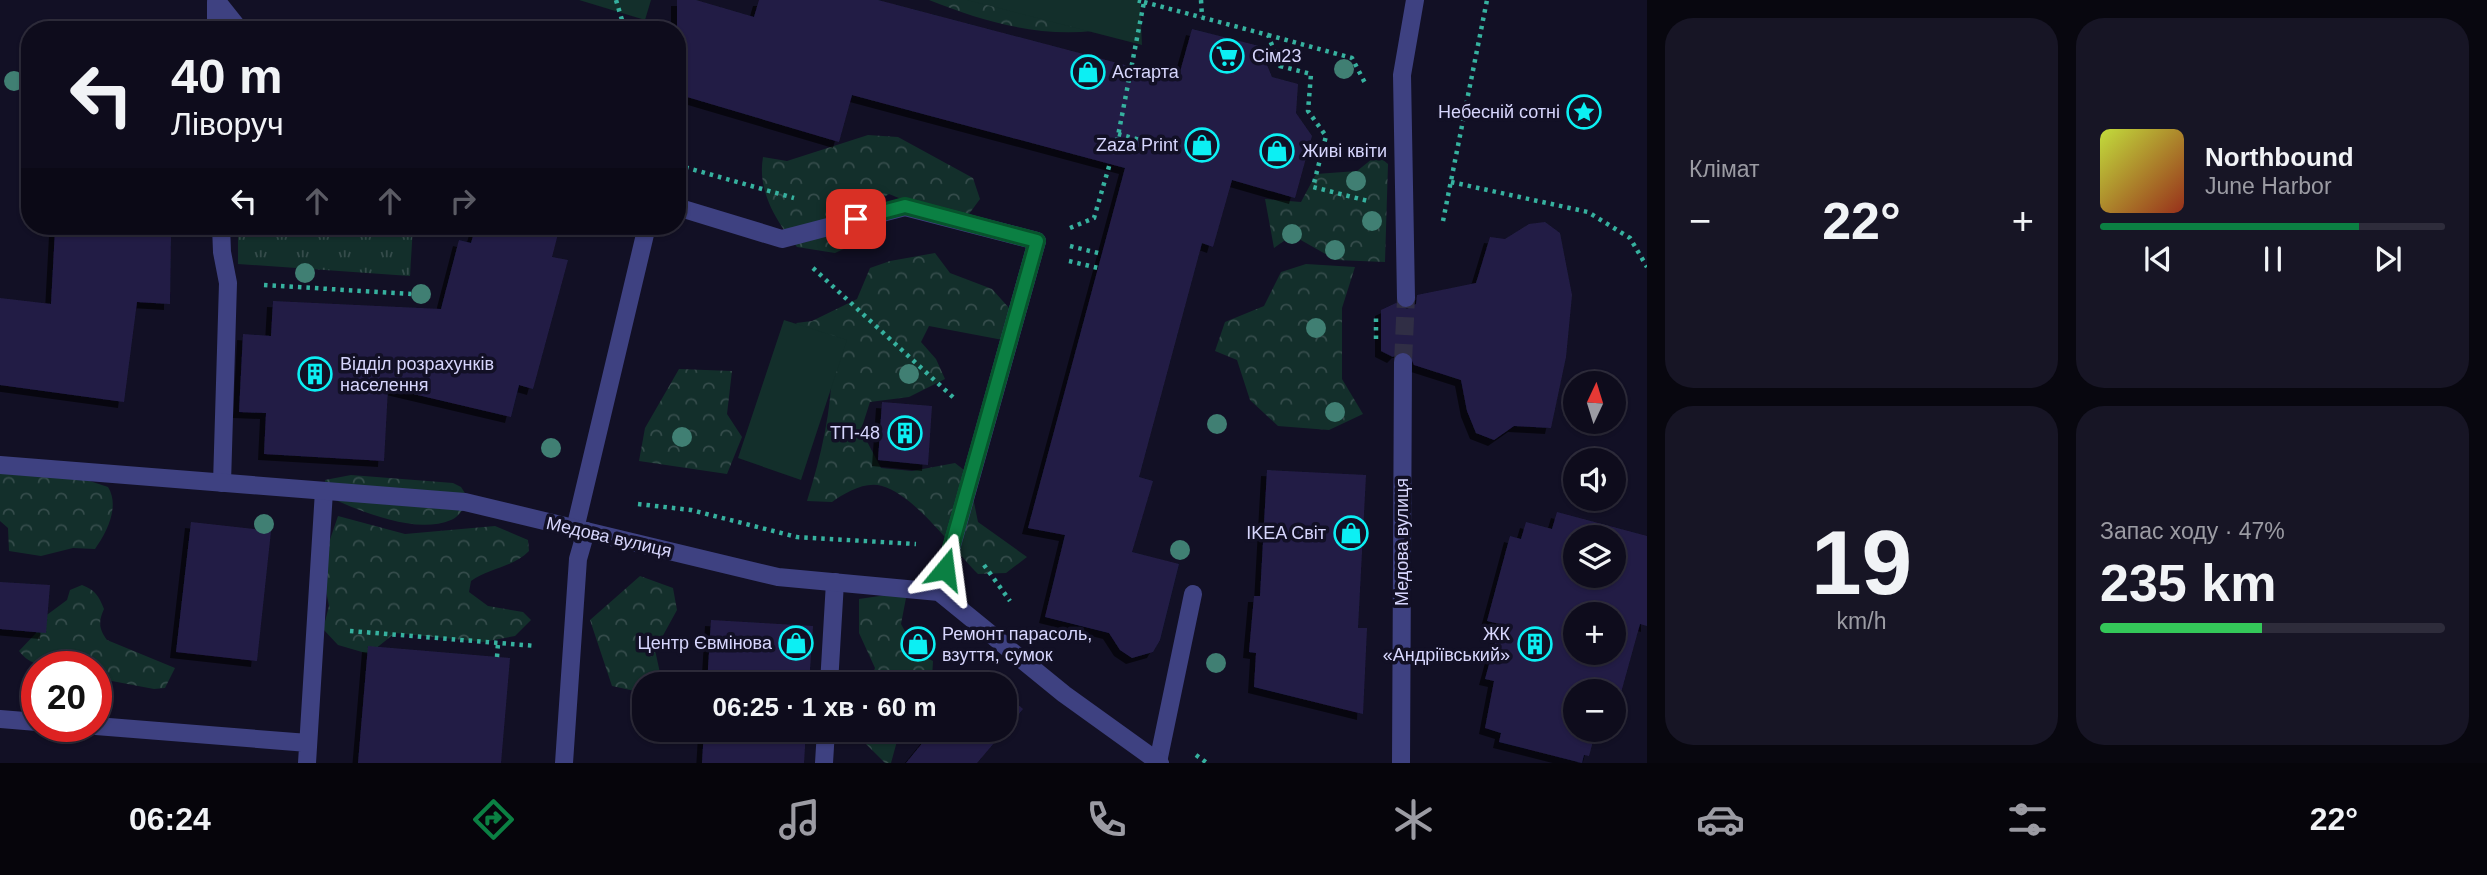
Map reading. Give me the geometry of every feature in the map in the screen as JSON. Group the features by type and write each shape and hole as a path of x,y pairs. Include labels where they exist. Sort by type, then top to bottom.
{"street":[{"path":"1406,298 1402,75 1415,0"},
{"path":"216,1 216,21"},
{"path":"216,1 233,21"},
{"path":"686,209 782,239 905,206 1037,241 939,592 1064,694 1159,763 1194,594"},
{"path":"221,235 228,283 222,482"},
{"path":"564,763 580,530 645,235"},
{"name":"Медова вулиця","path":"1401,763 1403,362"},
{"name":"Медова вулиця","path":"0,465 465,502 778,577 939,592"},
{"path":"307,763 324,491"},
{"path":"830,672 835,582"},
{"path":"0,719 21,721"},
{"path":"112,727 308,743"},
{"path":"824,763 825,742"}],"path":[{"path":"616,0 622,21"},
{"path":"1135,0 1268,35 1280,66 1311,74 1308,111 1326,136 1312,187 1379,204"},
{"path":"1202,0 1202,18"},
{"path":"1442,226 1487,0"},
{"path":"1117,141 1144,2"},
{"path":"1118,134 1147,142 1146,147"},
{"path":"1037,241 1094,218 1110,163"},
{"path":"1451,182 1588,212 1630,238 1647,267"},
{"path":"782,239 985,426"},
{"path":"1065,245 1102,254"},
{"path":"1061,259 1098,268"},
{"path":"228,283 411,293"},
{"path":"315,628 572,649"},
{"path":"497,657 498,643"}],"green space":[{"path":"579,0 651,0 645,20"},
{"path":"929,0 1101,0 1093,31 1051,32 989,21"},
{"path":"967,0 1140,0 1142,45"},
{"path":"868,135 898,137 973,178 980,199 969,214 921,207 889,194 854,215 848,247 835,253 797,247 770,205 763,182 763,157 787,161"},
{"path":"1377,155 1388,164 1385,262 1336,260 1292,235 1274,248 1265,199 1301,202 1316,174 1357,171"},
{"path":"238,235 412,235 410,276 238,264"},
{"path":"935,253 950,273 992,289 1010,309 1003,340 929,326 921,342 936,359 945,379 909,397 870,402 861,430 881,468 912,471 955,463 968,473 978,522 1027,557 1006,573 978,574 920,511 895,491 882,486 862,486 832,502 807,501 825,433 832,362 813,349 796,323 812,321 857,299 870,268 890,261"},
{"path":"1306,264 1355,267 1342,308 1342,379 1363,414 1329,430 1278,426 1250,400 1237,360 1215,351 1225,322 1264,306 1281,272"},
{"path":"784,320 847,340 801,480 738,458"},
{"path":"679,369 732,371 727,414 742,437 727,474 639,461 645,428"},
{"path":"0,457 26,460 108,487 113,502 112,510 108,527 95,549 73,548 41,556 9,551 8,528 0,521"},
{"path":"351,475 453,483 461,487 470,501 454,519 437,524 405,523 328,497 325,480"},
{"path":"338,516 405,534 495,526 528,540 529,551 509,564 471,581 469,592 488,606 523,612 531,620 515,636 483,642 395,633 369,654 338,645 323,629 329,606 321,566"},
{"path":"640,576 673,588 677,610 655,650 660,672 632,672 632,690 612,686 590,620"},
{"path":"82,585 98,597 104,609 100,625 107,640 175,668 165,688 154,689 112,681 112,651 19,651 37,632 40,620 67,600 70,590"},
{"path":"900,593 906,598 901,624 917,653 933,661 932,672 874,672 875,668 859,633 859,599"},
{"path":"864,742 897,742 891,763 885,763"}],"building":[{"path":"677,0 696,0 754,17 759,0 878,0 1178,79 1192,29 1259,46 1272,77 1298,84 1296,113 1312,136 1295,198 1232,180 1213,247 1202,243 1139,477 1153,481 1132,552 1179,564 1160,640 1153,652 1132,658 1120,650 1109,633 1045,617 1065,535 1028,528 1125,168 852,95 839,142 686,97 686,21 677,21"},
{"path":"1545,222 1560,233 1572,295 1566,357 1551,428 1514,426 1494,440 1476,433 1467,411 1461,380 1414,365 1408,352 1398,352 1393,357 1381,351 1381,310 1396,303 1407,309 1416,304 1417,295 1476,283 1490,237 1505,239 1529,224"},
{"path":"55,235 171,235 170,304 137,302 124,402 0,385 0,298 51,304"},
{"path":"473,235 558,235 552,257 568,260 533,389 519,385 511,417 388,388 384,461 264,454 266,413 239,412 243,334 271,336 273,301 441,309 459,240 471,243"},
{"name":"ТП-48","path":"882,402 932,406 928,465 878,460"},
{"path":"1267,470 1366,475 1358,628 1367,628 1363,714 1254,687 1256,653 1249,652 1254,596 1260,596"},
{"name":"ЖК «Андріївський»","path":"1557,512 1606,525 1563,525 1563,588 1626,588 1626,530 1647,536 1647,626 1640,624 1625,679 1563,679 1563,742 1593,742 1589,756 1584,755 1582,763 1499,742 1501,733 1485,728 1494,681 1485,679 1500,624 1487,621 1510,536 1521,539 1526,522 1552,529"},
{"path":"191,522 271,531 257,661 176,652"},
{"path":"0,582 50,585 46,633 0,629"},
{"path":"711,620 813,626 810,672 708,672"},
{"path":"368,646 510,658 501,763 358,763"},
{"path":"1017,704 1023,709 1017,716"},
{"path":"703,742 805,742 804,763 702,763"},
{"path":"923,742 995,742 977,763 906,763"}],"tunnel":[{"path":"1403,362 1406,298"}],"place":[{"name":"Сім23","path":"1227,56"},
{"name":"Астарта","path":"1088,72"},
{"name":"Небесній сотні","path":"1584,112"},
{"name":"Zaza Print","path":"1202,145"},
{"name":"Живі квіти","path":"1277,151"},
{"name":"Відділ розрахунків населення","path":"315,374"},
{"name":"ТП-48","path":"905,433"},
{"name":"IKEA Світ","path":"1351,533"},
{"name":"Центр Євмінова","path":"796,643"},
{"name":"Ремонт парасоль, взуття, сумок","path":"918,644"},
{"name":"ЖК «Андріївський»","path":"1535,644"}],"route":[{"path":"856,219 905,206 1037,241 945,569"}]}
